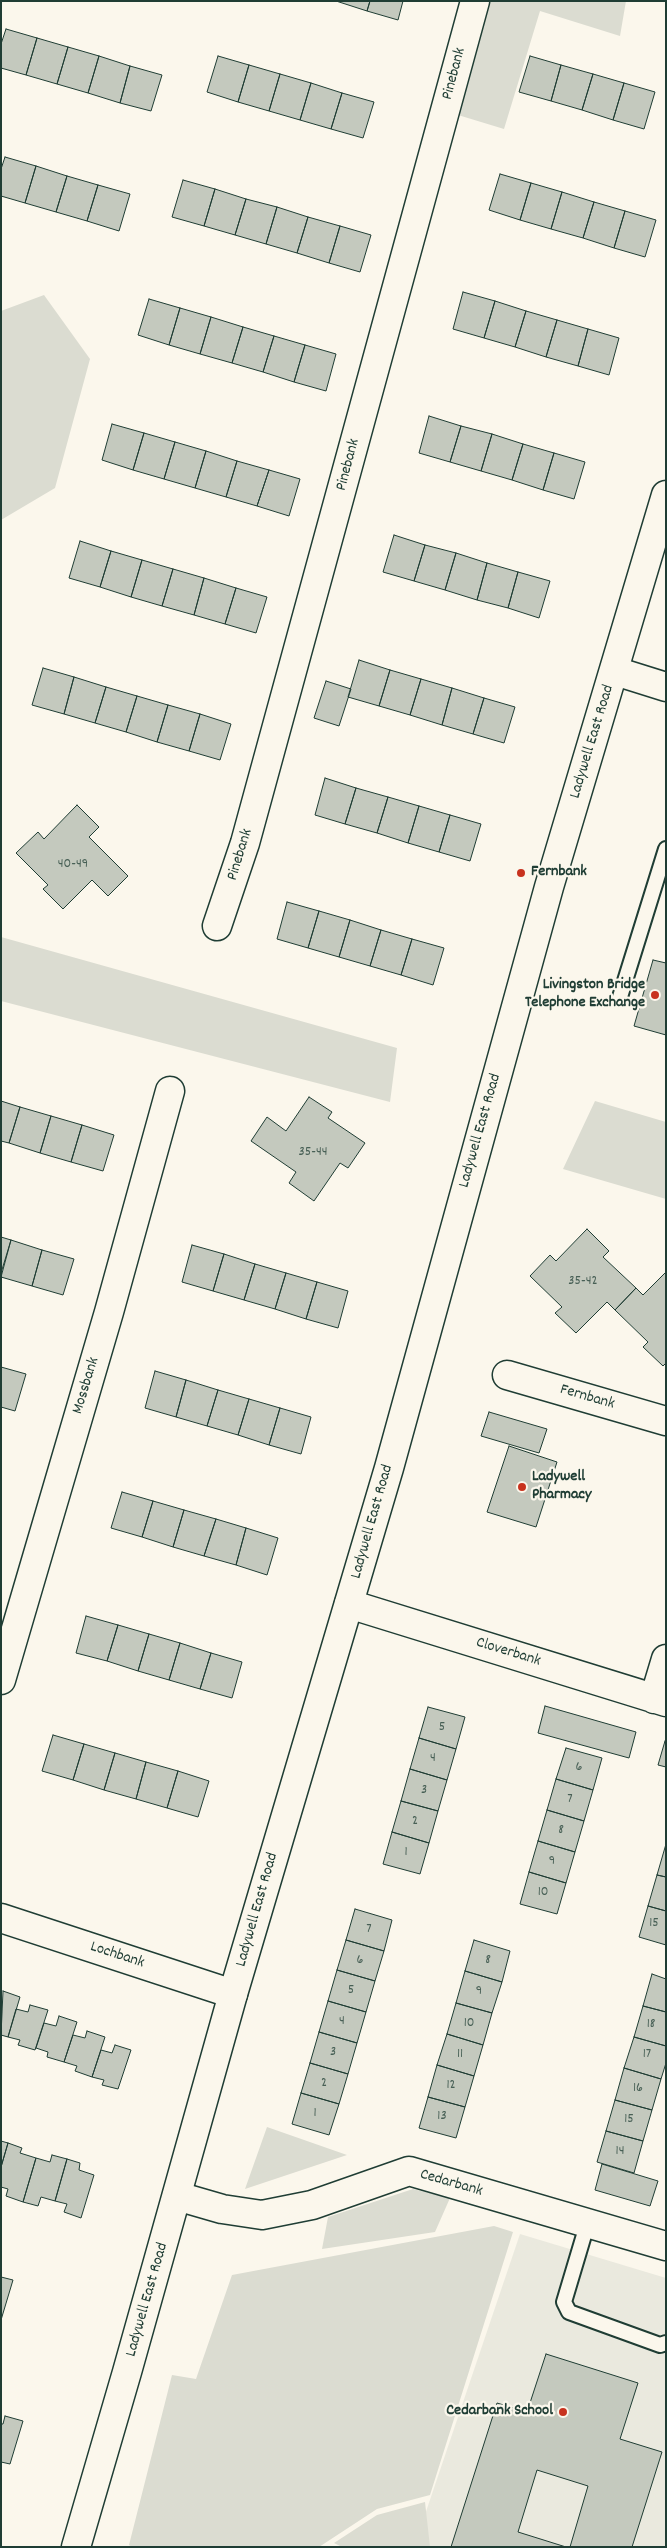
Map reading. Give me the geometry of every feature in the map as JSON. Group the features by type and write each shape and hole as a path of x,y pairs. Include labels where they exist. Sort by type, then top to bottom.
{"street":[{"name":"Pinebank","path":"218,926 245,843 475,1"},
{"name":"Ladywell East Road","path":"76,2547 233,1994 350,1604 544,906 666,495"},
{"path":"615,671 666,687"},
{"name":"Mossbank","path":"1,1680 109,1312 170,1092"},
{"name":"Fernbank","path":"508,1376 666,1421"},
{"name":"Cloverbank","path":"350,1604 660,1700"},
{"path":"660,1700 666,1659"},
{"name":"Lochbank","path":"1,1918 233,1994"},
{"name":"Cedarbank","path":"177,2196 222,2209 262,2215 312,2205 409,2171 587,2225 666,2246"}],"lane":[{"path":"620,997 666,849"},
{"path":"587,2225 564,2302 569,2312 660,2345 666,2343"}],"shaded area":[{"path":"488,1 626,1 620,36 540,11 504,129 458,115"},
{"path":"44,295 90,359 55,488 1,520 1,311"},
{"path":"1,937 397,1048 390,1102 1,1001"},
{"path":"595,1101 666,1122 666,1199 563,1169"},
{"path":"267,2127 347,2155 245,2189"},
{"path":"413,2189 450,2198 435,2232 322,2249 328,2217"},
{"path":"494,2226 513,2232 430,2495 377,2509 319,2547 132,2547 129,2545 172,2375 196,2379 232,2275"},
{"name":"Cedarbank School","path":"520,2234 666,2278 666,2547 414,2547"},
{"path":"425,2502 430,2547 342,2547 334,2543 377,2515"}],"building":[{"path":"336,1 370,1 367,11"},
{"path":"370,1 403,1 398,20 367,11"},
{"path":"6,29 37,38 26,75 1,68 1,44"},
{"path":"37,38 68,47 57,84 26,75"},
{"path":"68,47 99,56 88,93 57,84"},
{"path":"99,56 130,66 120,103 88,93"},
{"path":"218,56 249,65 238,102 207,92"},
{"path":"530,56 561,65 551,101 519,92"},
{"path":"249,65 280,74 269,111 238,102"},
{"path":"561,65 593,74 582,110 551,101"},
{"path":"130,66 162,75 151,111 120,103"},
{"path":"280,74 311,83 300,120 269,111"},
{"path":"593,74 624,83 613,120 582,110"},
{"path":"311,83 342,93 331,129 300,120"},
{"path":"624,83 655,92 644,129 613,120"},
{"path":"342,93 374,102 363,138 331,129"},
{"path":"5,157 36,166 25,203 1,196 1,169"},
{"path":"36,166 67,176 56,212 25,203"},
{"path":"500,174 531,183 520,220 489,210"},
{"path":"67,176 98,185 87,221 56,212"},
{"path":"183,180 215,189 204,226 172,217"},
{"path":"531,183 562,192 551,229 520,220"},
{"path":"98,185 130,194 119,231 87,221"},
{"path":"215,189 246,199 235,235 204,226"},
{"path":"562,192 594,202 583,238 551,229"},
{"path":"246,199 277,207 266,244 235,235"},
{"path":"594,202 625,211 614,248 583,238"},
{"path":"277,207 308,217 297,253 266,244"},
{"path":"625,211 656,220 645,257 614,248"},
{"path":"308,217 340,226 329,263 297,253"},
{"path":"340,226 371,235 360,272 329,263"},
{"path":"463,292 495,301 484,338 453,329"},
{"path":"149,299 180,308 169,345 138,335"},
{"path":"495,301 526,311 515,347 484,338"},
{"path":"180,308 211,317 200,354 169,345"},
{"path":"526,311 557,320 546,357 515,347"},
{"path":"211,317 243,327 232,363 200,354"},
{"path":"557,320 588,329 578,366 546,357"},
{"path":"243,327 274,336 263,372 232,363"},
{"path":"588,329 619,338 609,375 578,366"},
{"path":"274,336 305,345 294,382 263,372"},
{"path":"305,345 336,354 326,391 294,382"},
{"path":"429,416 461,426 450,462 419,453"},
{"path":"112,424 144,433 133,470 102,460"},
{"path":"461,426 492,434 481,471 450,462"},
{"path":"144,433 175,442 164,479 133,470"},
{"path":"492,434 523,444 512,480 481,471"},
{"path":"175,442 206,451 195,488 164,479"},
{"path":"523,444 554,453 543,490 512,480"},
{"path":"206,451 237,461 226,497 195,488"},
{"path":"554,453 585,462 574,499 543,490"},
{"path":"237,461 269,470 257,506 226,497"},
{"path":"269,470 300,479 289,516 257,506"},
{"path":"394,535 425,545 414,581 383,572"},
{"path":"80,541 111,551 100,587 69,578"},
{"path":"425,545 456,553 445,590 414,581"},
{"path":"111,551 142,560 131,597 100,587"},
{"path":"456,553 487,563 477,600 445,590"},
{"path":"142,560 173,569 162,606 131,597"},
{"path":"487,563 518,572 508,608 477,600"},
{"path":"173,569 204,578 194,615 162,606"},
{"path":"518,572 550,581 539,618 508,608"},
{"path":"204,578 236,588 225,624 194,615"},
{"path":"236,588 267,597 256,633 225,624"},
{"path":"359,660 390,670 379,706 348,697"},
{"path":"43,668 74,677 64,714 32,705"},
{"path":"390,670 421,679 410,715 379,706"},
{"path":"74,677 106,687 95,723 64,714"},
{"path":"421,679 452,688 442,725 410,715"},
{"path":"326,681 351,689 339,726 314,718"},
{"path":"106,687 137,696 126,732 95,723"},
{"path":"452,688 484,698 473,734 442,725"},
{"path":"137,696 168,705 157,742 126,732"},
{"path":"484,698 515,707 504,743 473,734"},
{"path":"168,705 200,714 189,751 157,742"},
{"path":"200,714 231,724 220,760 189,751"},
{"path":"325,778 356,788 345,824 315,815"},
{"path":"356,788 388,797 377,833 345,824"},
{"path":"388,797 419,806 408,843 377,833"},
{"path":"77,805 99,827 89,837 128,876 108,896 92,880 63,909 43,889 48,885 16,853 38,832 44,839"},
{"path":"419,806 450,815 439,852 408,843"},
{"path":"450,815 481,824 470,861 439,852"},
{"path":"287,902 319,911 308,948 277,939"},
{"path":"319,911 350,920 339,957 308,948"},
{"path":"350,920 381,930 370,966 339,957"},
{"path":"381,930 412,939 401,975 370,966"},
{"path":"412,939 444,948 433,985 401,975"},
{"name":"Livingston Bridge Telephone Exchange","path":"653,960 666,963 666,1035 634,1026"},
{"path":"309,1097 332,1112 328,1118 365,1143 348,1168 340,1163 314,1201 289,1183 296,1172 251,1141 267,1117 286,1131"},
{"path":"1,1101 20,1107 9,1143 1,1141"},
{"path":"20,1107 51,1116 40,1153 9,1143"},
{"path":"51,1116 82,1125 71,1162 40,1153"},
{"path":"82,1125 114,1135 103,1171 71,1162"},
{"path":"587,1229 609,1251 603,1257 636,1288 615,1310 607,1302 576,1333 555,1313 562,1307 530,1276 550,1255 556,1261"},
{"path":"1,1237 11,1240 1,1273"},
{"path":"11,1240 42,1250 32,1286 1,1277"},
{"path":"192,1245 224,1254 213,1291 182,1282"},
{"path":"42,1250 74,1259 63,1295 32,1286"},
{"path":"224,1254 255,1264 244,1300 213,1291"},
{"path":"255,1264 286,1273 275,1309 244,1300"},
{"path":"666,1272 666,1363 663,1366 643,1347 648,1342 615,1310 636,1288 643,1295"},
{"path":"286,1273 317,1282 306,1319 275,1309"},
{"path":"317,1282 348,1291 338,1328 306,1319"},
{"path":"1,1367 26,1374 15,1411 1,1407"},
{"path":"155,1371 186,1380 176,1417 145,1408"},
{"path":"186,1380 218,1390 207,1426 176,1417"},
{"path":"218,1390 249,1399 238,1435 207,1426"},
{"path":"249,1399 280,1408 269,1445 238,1435"},
{"path":"280,1408 311,1417 301,1454 269,1445"},
{"path":"489,1412 547,1429 539,1453 481,1436"},
{"name":"Ladywell Pharmacy","path":"509,1446 557,1462 536,1527 487,1512"},
{"path":"122,1492 153,1501 142,1537 111,1528"},
{"path":"153,1501 184,1510 173,1547 142,1537"},
{"path":"184,1510 216,1519 204,1556 173,1547"},
{"path":"216,1519 246,1528 236,1565 204,1556"},
{"path":"246,1528 278,1538 267,1575 236,1565"},
{"path":"86,1616 118,1625 107,1661 76,1653"},
{"path":"118,1625 149,1634 138,1671 107,1661"},
{"path":"149,1634 180,1643 169,1680 138,1671"},
{"path":"180,1643 211,1653 200,1689 169,1680"},
{"path":"211,1653 242,1662 232,1698 200,1689"},
{"path":"545,1706 636,1732 629,1758 538,1733"},
{"path":"428,1707 465,1717 456,1749 419,1738"},
{"path":"53,1735 84,1744 73,1780 42,1771"},
{"path":"419,1738 456,1749 447,1780 410,1769"},
{"path":"666,1741 666,1767 658,1765"},
{"path":"84,1744 115,1753 104,1790 73,1780"},
{"path":"566,1748 602,1758 593,1790 556,1779"},
{"path":"115,1753 146,1762 136,1799 104,1790"},
{"path":"146,1762 178,1771 167,1808 136,1799"},
{"path":"410,1769 447,1780 438,1811 401,1801"},
{"path":"178,1771 209,1781 198,1817 167,1808"},
{"path":"556,1779 593,1790 584,1821 547,1810"},
{"path":"401,1801 438,1811 429,1843 392,1832"},
{"path":"547,1810 584,1821 575,1852 538,1841"},
{"path":"392,1832 429,1843 420,1874 383,1864"},
{"path":"538,1841 575,1852 566,1883 529,1872"},
{"path":"666,1844 666,1877 657,1875"},
{"path":"529,1872 566,1883 557,1914 520,1904"},
{"path":"657,1875 666,1877 666,1911 648,1906"},
{"path":"648,1906 666,1911 666,1945 639,1937"},
{"path":"355,1909 392,1920 384,1951 346,1940"},
{"path":"346,1940 384,1951 375,1981 337,1970"},
{"path":"474,1940 510,1951 502,1982 465,1971"},
{"path":"337,1970 375,1981 366,2012 328,2001"},
{"path":"465,1971 502,1982 492,2013 456,2003"},
{"path":"652,1974 666,1979 666,2012 643,2006"},
{"path":"3,1991 20,1997 8,2037 1,2035"},
{"path":"328,2001 366,2012 357,2043 319,2032"},
{"path":"456,2003 492,2013 483,2045 447,2034"},
{"path":"30,2005 48,2010 35,2050 18,2045 20,2040 8,2037 16,2009 28,2012"},
{"path":"643,2006 666,2012 666,2046 634,2037"},
{"path":"59,2016 77,2022 64,2062 47,2057 48,2052 36,2048 44,2023 56,2026"},
{"path":"87,2031 105,2037 92,2077 75,2071 77,2066 64,2062 73,2035 85,2038"},
{"path":"319,2032 357,2043 348,2074 310,2063"},
{"path":"447,2034 483,2045 474,2076 437,2065"},
{"path":"634,2037 666,2046 666,2063 661,2079 624,2068"},
{"path":"115,2045 131,2050 118,2089 102,2085 104,2080 92,2077 101,2050 112,2053"},
{"path":"310,2063 348,2074 339,2104 301,2093"},
{"path":"437,2065 474,2076 465,2107 428,2097"},
{"path":"624,2068 661,2079 652,2110 615,2100"},
{"path":"301,2093 339,2104 329,2135 292,2124"},
{"path":"428,2097 465,2107 456,2138 419,2128"},
{"path":"615,2100 652,2110 643,2141 606,2131"},
{"path":"606,2131 643,2141 634,2173 597,2162"},
{"path":"1,2141 8,2143 1,2167"},
{"path":"8,2143 22,2148 20,2153 36,2158 23,2202 6,2196 8,2189 1,2187 1,2167"},
{"path":"52,2155 67,2159 55,2201 41,2197 38,2206 23,2202 36,2158 50,2162"},
{"path":"67,2159 80,2163 79,2170 94,2175 81,2218 64,2212 67,2204 55,2201"},
{"path":"602,2164 658,2181 650,2206 595,2190"},
{"path":"1,2277 13,2280 1,2320"},
{"path":"546,2354 638,2383 620,2439 662,2452 632,2547 570,2547 588,2486 537,2470 518,2532 566,2547 451,2547 497,2403 527,2412"},
{"path":"5,2416 23,2421 10,2464 1,2462 1,2424 3,2424"}],"place":[{"name":"Fernbank","path":"521,873"},
{"name":"Livingston Bridge Telephone Exchange","path":"655,995"},
{"name":"Ladywell Pharmacy","path":"522,1487"},
{"name":"Cedarbank School","path":"563,2412"}]}
